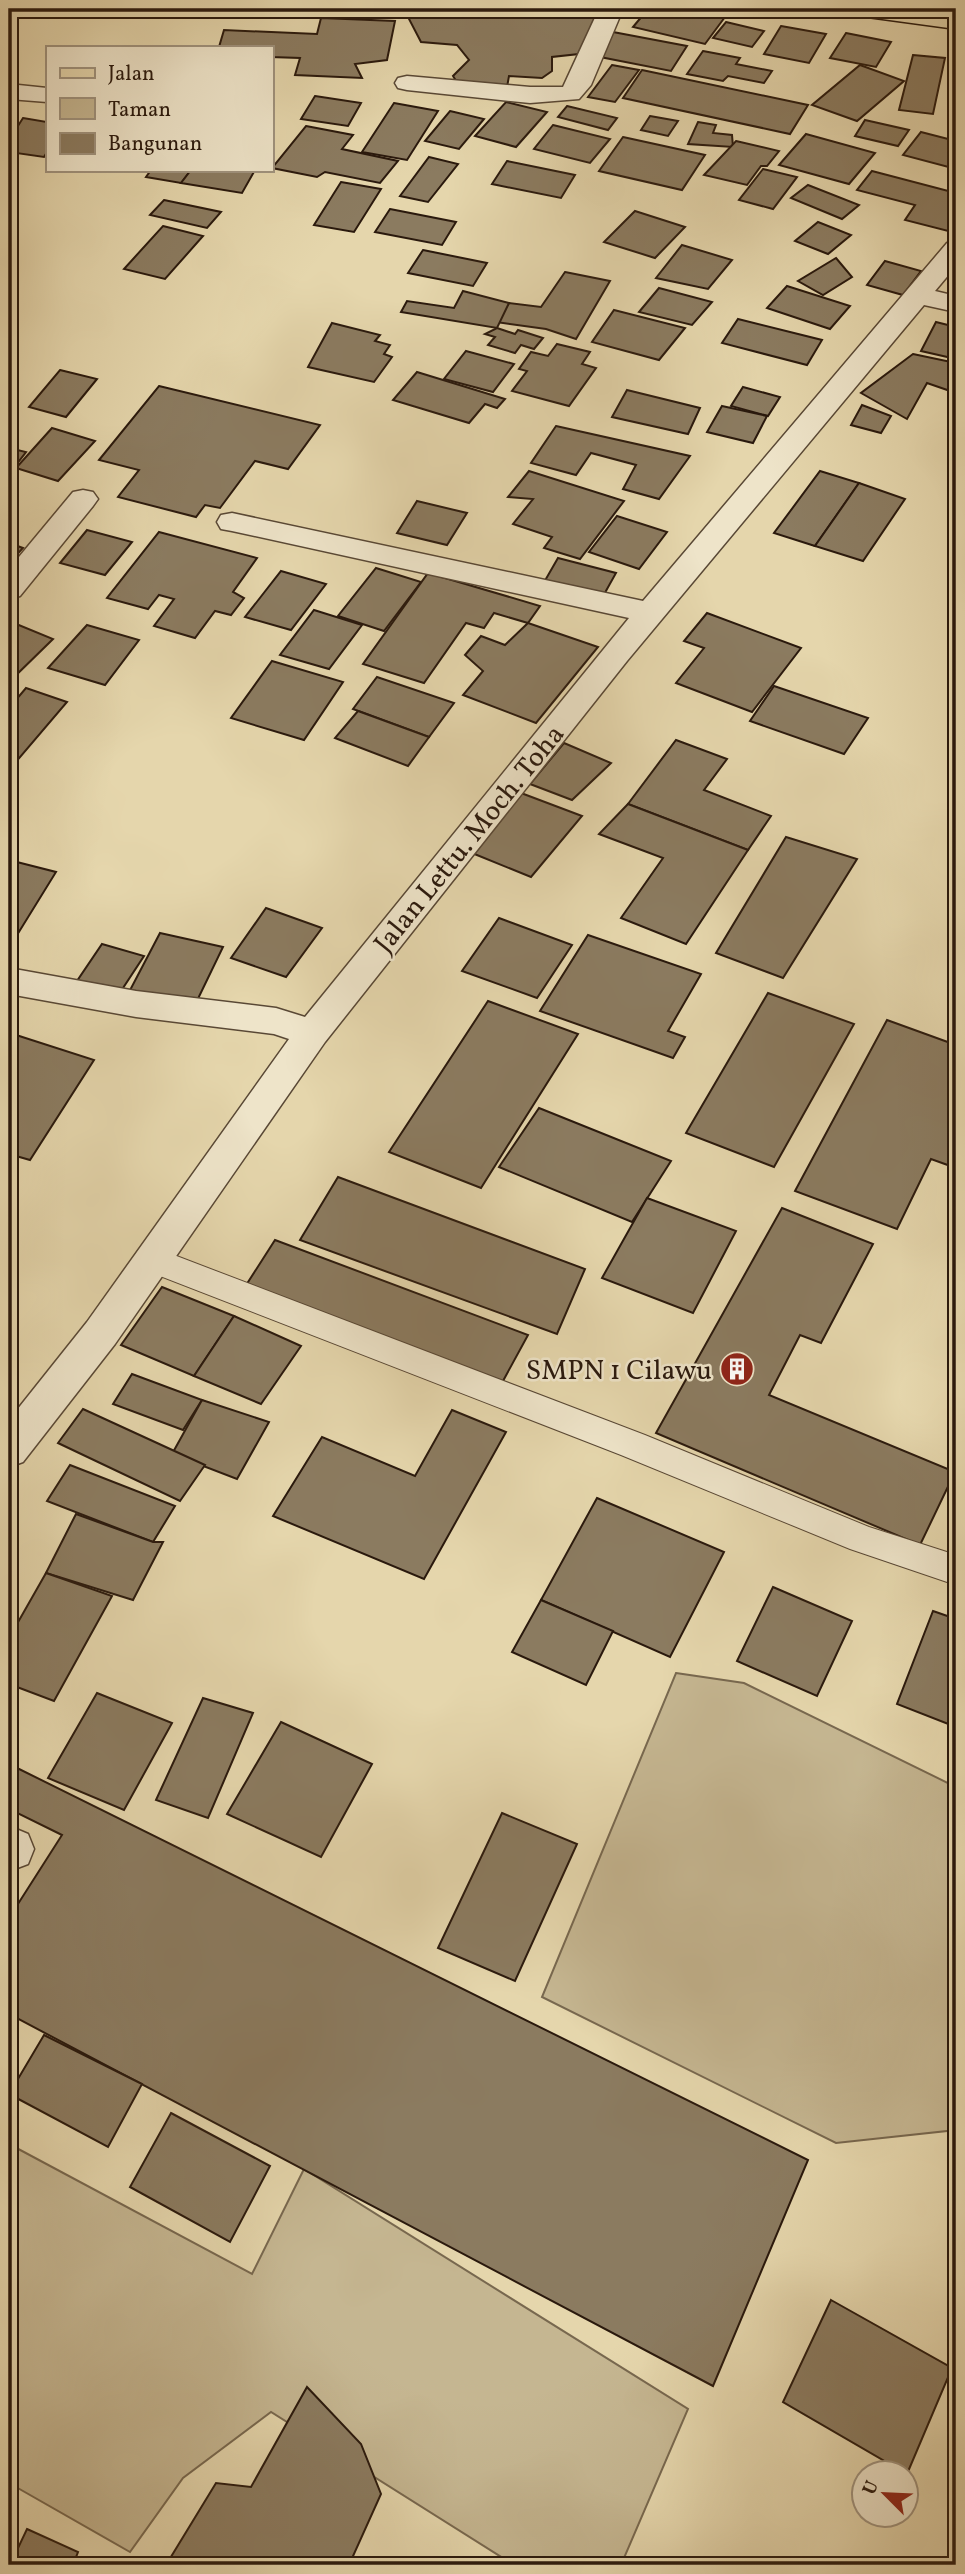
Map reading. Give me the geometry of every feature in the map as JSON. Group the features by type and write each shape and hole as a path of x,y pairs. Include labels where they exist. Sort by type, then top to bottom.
{"main road":[{"path":"860,9 956,22"}],"street":[{"path":"407,83 530,95 570,94 579,85 611,9"},
{"path":"9,92 46,95"},
{"name":"Jalan Lettu. Moch. Toha","path":"9,1450 101,1333 312,1034 650,613 956,249"},
{"path":"917,295 956,304"},
{"path":"9,589 83,499"},
{"path":"232,522 650,613"},
{"path":"9,981 136,1004 276,1021 312,1034"}],"lane":[{"path":"153,1260 621,1440 862,1539 956,1570"}],"green space":[{"path":"676,1673 744,1683 956,1787 956,2130 836,2143 542,1997"},
{"path":"9,2144 252,2274 304,2169 688,2409 621,2565 514,2565 271,2412 183,2478 130,2552 9,2483"}],"building":[{"path":"418,9 603,10 588,53 552,57 552,71 542,78 509,76 507,87 458,84 453,76 469,60 457,45 421,42 409,19"},
{"path":"648,9 687,9 725,17 705,44 633,27"},
{"path":"321,18 395,21 387,60 355,64 362,78 295,75 300,58 273,57 273,46 219,46 224,30 317,34"},
{"path":"726,22 764,31 752,47 713,38"},
{"path":"781,26 826,34 809,63 764,54"},
{"path":"613,32 687,46 671,71 595,56"},
{"path":"846,33 891,42 876,67 830,58"},
{"path":"703,51 740,58 736,64 772,71 764,83 728,76 723,81 687,74"},
{"path":"913,55 945,58 933,114 899,110"},
{"path":"612,65 639,70 615,102 588,97"},
{"path":"860,65 904,81 857,121 812,105"},
{"path":"642,70 808,105 790,134 623,98"},
{"path":"315,96 361,103 348,126 301,119"},
{"path":"506,102 547,112 516,147 475,136"},
{"path":"394,103 438,111 407,160 362,152"},
{"path":"567,106 617,118 608,130 558,117"},
{"path":"450,111 484,119 459,149 425,141"},
{"path":"650,116 678,121 668,136 641,130"},
{"path":"23,118 46,122 44,157 9,152 9,140"},
{"path":"865,120 909,130 898,146 855,136"},
{"path":"698,122 716,125 713,133 732,135 733,147 688,144"},
{"path":"553,125 610,139 590,163 534,149"},
{"path":"306,126 353,135 342,149 398,161 380,183 325,172 317,177 273,167"},
{"path":"921,132 956,141 956,169 903,155"},
{"path":"806,134 875,153 849,184 779,165"},
{"path":"623,137 705,155 682,190 599,171"},
{"path":"736,141 779,151 767,166 761,166 747,185 704,175"},
{"path":"429,157 458,164 428,202 400,196"},
{"path":"507,161 575,175 561,198 492,184"},
{"path":"763,169 797,177 773,209 739,200"},
{"path":"872,171 956,193 956,233 905,220 915,205 857,190"},
{"path":"150,172 189,172 181,183 146,177"},
{"path":"189,172 254,172 242,193 181,183"},
{"path":"341,182 381,189 354,232 314,225"},
{"path":"808,185 859,205 842,219 791,198"},
{"path":"164,200 221,212 207,228 150,215"},
{"path":"390,209 456,222 442,245 375,232"},
{"path":"635,211 685,227 655,258 604,242"},
{"path":"818,222 851,235 828,254 795,241"},
{"path":"163,226 203,236 165,279 124,269"},
{"path":"682,245 732,260 708,289 656,278"},
{"path":"423,250 487,263 473,286 408,273"},
{"path":"836,258 852,277 823,295 798,281"},
{"path":"885,261 921,271 903,295 867,285"},
{"path":"565,272 610,281 576,339 546,329 496,322 509,303 541,307"},
{"path":"787,286 850,306 830,329 767,308"},
{"path":"659,288 712,302 692,325 639,312"},
{"path":"463,291 509,303 497,328 401,312 407,301 454,308"},
{"path":"614,310 685,328 659,360 592,342"},
{"path":"738,319 822,340 807,365 722,343"},
{"path":"936,322 956,327 956,359 921,351"},
{"path":"332,323 380,335 375,341 390,345 384,354 392,357 374,382 308,367"},
{"path":"497,328 515,334 518,330 543,338 534,349 521,345 515,353 488,345 495,337 485,334"},
{"path":"557,344 590,352 582,364 596,368 569,406 512,391 527,371 519,369 531,352 548,356"},
{"path":"466,351 514,364 493,392 444,379"},
{"path":"913,354 956,363 956,393 927,383 907,419 861,393"},
{"path":"60,370 97,379 66,417 29,407"},
{"path":"417,372 505,399 497,408 485,404 469,423 393,400"},
{"path":"159,386 320,425 288,469 255,461 220,508 205,505 196,517 118,497 139,470 99,460"},
{"path":"743,387 780,397 768,416 731,406"},
{"path":"627,390 700,408 688,434 612,417"},
{"path":"862,405 891,416 881,433 851,425"},
{"path":"722,406 767,416 753,443 707,432"},
{"path":"556,426 690,456 659,499 623,489 636,465 591,453 576,475 531,463"},
{"path":"52,428 95,441 58,481 16,468"},
{"path":"9,448 26,452 9,474"},
{"path":"529,471 624,501 580,559 544,548 552,537 513,524 533,499 508,497"},
{"path":"820,471 859,483 815,546 774,533"},
{"path":"859,483 905,499 863,561 815,546"},
{"path":"417,501 467,513 447,545 397,533"},
{"path":"617,516 667,532 639,569 589,552"},
{"path":"87,530 132,542 105,575 60,563"},
{"path":"159,532 257,558 233,592 244,598 231,615 215,611 195,638 154,626 174,599 159,595 148,609 107,598"},
{"path":"9,543 23,548 9,563"},
{"path":"558,558 616,573 602,598 543,584"},
{"path":"376,568 421,582 384,631 338,616"},
{"path":"281,571 326,584 291,630 245,617"},
{"path":"428,573 540,606 528,623 494,613 484,628 466,623 424,683 363,664"},
{"path":"314,610 362,625 329,669 280,655"},
{"path":"707,613 801,648 752,712 676,683 704,648 684,641"},
{"path":"9,621 53,639 9,682"},
{"path":"528,623 598,647 536,723 463,695 483,671 465,655 481,636 505,645"},
{"path":"87,625 139,640 105,685 48,668"},
{"path":"272,661 343,682 304,740 231,718"},
{"path":"377,677 454,703 429,737 353,709"},
{"path":"774,686 868,718 844,754 750,721"},
{"path":"26,688 67,702 9,770 9,708"},
{"path":"358,711 429,737 408,766 335,738"},
{"path":"676,740 727,759 704,790 771,816 748,850 628,804"},
{"path":"564,743 611,763 572,800 530,784"},
{"path":"521,793 582,816 531,877 472,853"},
{"path":"628,804 748,850 686,944 621,918 663,858 599,834"},
{"path":"786,837 857,859 783,978 716,953"},
{"path":"9,860 56,872 9,948"},
{"path":"266,908 322,928 286,977 231,958"},
{"path":"499,918 572,945 537,998 462,971"},
{"path":"160,933 223,947 193,1009 128,994"},
{"path":"588,935 701,974 668,1031 685,1037 673,1058 540,1011"},
{"path":"102,944 144,956 119,994 77,981"},
{"path":"768,993 854,1024 774,1167 686,1133"},
{"path":"488,1001 578,1034 481,1188 389,1152"},
{"path":"887,1020 956,1045 956,1168 931,1159 897,1229 795,1191"},
{"path":"13,1034 94,1060 30,1160 9,1154 9,1040"},
{"path":"539,1108 671,1161 632,1222 499,1167"},
{"path":"338,1177 585,1269 557,1334 300,1240"},
{"path":"647,1198 736,1231 693,1313 602,1278"},
{"name":"SMPN 1 Cilawu","path":"782,1208 873,1244 821,1343 800,1335 769,1395 955,1472 920,1545 656,1433"},
{"path":"275,1240 528,1335 497,1392 241,1293"},
{"path":"162,1287 234,1316 194,1376 121,1345"},
{"path":"234,1316 301,1346 261,1404 194,1376"},
{"path":"132,1374 202,1400 183,1430 113,1404"},
{"path":"202,1400 269,1422 237,1479 172,1454"},
{"path":"83,1409 205,1465 180,1501 58,1443"},
{"path":"452,1410 506,1432 424,1579 273,1516 322,1437 415,1476"},
{"path":"70,1465 175,1506 153,1542 47,1501"},
{"path":"597,1498 724,1552 670,1657 541,1600"},
{"path":"76,1514 153,1542 163,1542 133,1600 46,1573"},
{"path":"46,1573 112,1596 54,1701 9,1684 9,1638"},
{"path":"773,1587 852,1621 817,1696 737,1661"},
{"path":"541,1600 613,1631 586,1685 512,1652"},
{"path":"933,1611 956,1619 956,1727 897,1704"},
{"path":"97,1693 172,1723 124,1810 48,1778"},
{"path":"203,1698 253,1713 208,1818 156,1800"},
{"path":"281,1722 372,1764 321,1857 227,1814"},
{"path":"9,1764 808,2160 713,2386 9,2014 9,1918 62,1835 9,1809"},
{"path":"502,1813 577,1844 515,1981 438,1948"},
{"path":"44,2035 142,2084 108,2147 9,2094"},
{"path":"171,2113 270,2166 230,2242 130,2187"},
{"path":"831,2300 952,2368 914,2458 879,2458 783,2402"},
{"path":"307,2387 361,2444 381,2494 349,2565 166,2565 216,2483 251,2487"},
{"path":"27,2529 78,2552 73,2565 10,2565"}],"place":[{"name":"SMPN 1 Cilawu","path":"737,1369"}]}
